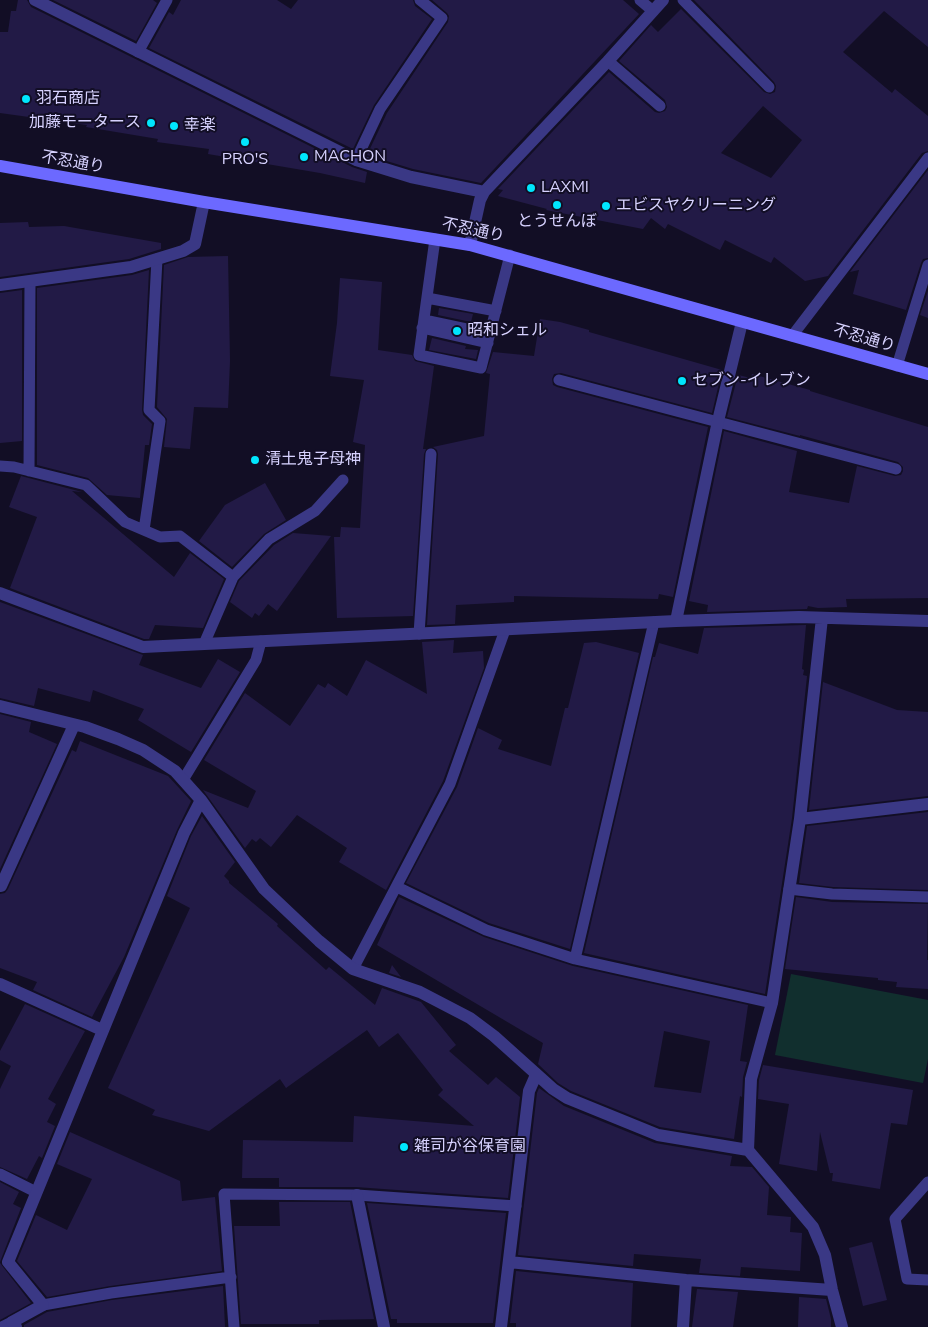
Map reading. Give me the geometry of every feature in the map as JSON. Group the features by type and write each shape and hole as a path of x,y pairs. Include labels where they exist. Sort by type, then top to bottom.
{"main road":[{"name":"不忍通り","path":"0,166 204,202 470,245 928,374"}],"street":[{"path":"35,0 356,160 411,177 484,192"},
{"path":"470,245 480,200 484,192 663,0"},
{"path":"0,285 132,267 183,251 195,244 204,202"},
{"path":"676,621 718,421 742,322"},
{"path":"0,593 142,646 799,617 928,621"},
{"path":"748,1150 751,1079 772,1003 800,818 822,618"},
{"path":"0,706 74,725 118,739 143,750 175,771 202,800 264,889 318,941 353,968 420,992 470,1018 494,1036 536,1075 567,1098 658,1135 748,1150 813,1227 825,1255 842,1327"},
{"path":"1,886 74,725"},
{"path":"10,1325 43,1305 8,1262 184,833 202,800"},
{"path":"800,818 928,804"},
{"path":"0,984 102,1030"},
{"path":"501,1327 529,1091 536,1075"},
{"path":"357,1194 384,1327"},
{"path":"509,1262 686,1280 832,1290"},
{"path":"683,1327 686,1280"}],"lane":[{"path":"138,52 167,0"},
{"path":"356,160 380,109 442,18 420,0"},
{"path":"640,0 653,11"},
{"path":"683,0 769,87"},
{"path":"608,61 660,106"},
{"path":"792,336 928,158"},
{"path":"435,239 419,355 481,368 510,255"},
{"path":"144,530 160,421 149,410 157,259"},
{"path":"897,366 928,265"},
{"path":"29,471 30,282"},
{"path":"427,298 496,311"},
{"path":"423,324 489,339"},
{"path":"560,380 896,469"},
{"path":"419,634 431,454"},
{"path":"0,466 14,467 86,485 125,522 160,537 180,536 233,577"},
{"path":"204,644 233,577 269,539 315,511 343,480"},
{"path":"575,959 654,622"},
{"path":"353,968 450,784 505,630"},
{"path":"183,780 256,660 261,641"},
{"path":"397,887 486,930 575,959 772,1003"},
{"path":"789,889 832,894 928,897"},
{"path":"0,1174 36,1192"},
{"path":"928,1182 895,1219 906,1278 928,1280"},
{"path":"234,1327 224,1194 357,1194 516,1206"},
{"path":"43,1305 111,1293 231,1277"}],"green space":[{"path":"791,974 928,1000 928,1059 923,1083 775,1055"}],"building":[{"path":"18,0 27,0 31,7 352,167 367,172 365,183 320,173 208,154 209,149 157,142 158,139 86,127 87,125 0,113 0,32 8,32 11,11 16,11"},
{"path":"53,0 153,0 157,3 136,41"},
{"path":"181,0 277,0 291,9 298,0 413,0 415,6 432,19 374,105 353,149 149,48 169,12 173,15"},
{"path":"432,0 623,0 639,14 481,183 413,169 367,155 387,113 448,22 449,16 447,13"},
{"path":"694,0 928,0 928,47 884,11 843,52 892,93 895,89 928,116 928,151 922,153 828,276 805,281 774,257 771,263 725,240 720,250 668,224 665,229 651,218 643,229 546,210 498,196 503,190 498,189 609,72 655,112 665,111 667,107 665,100 619,61 651,25 658,32 681,9 764,92 770,94 775,92 776,86","holes":["763,106 802,140 771,178 721,153"]},
{"path":"928,170 928,258 923,259 921,263 906,310 853,294 859,270 850,272"},
{"path":"28,222 29,227 64,226 161,243 161,249 129,259 0,277 0,223"},
{"path":"228,256 230,361 228,408 194,407 190,449 164,447 167,419 157,407 164,265 188,257"},
{"path":"149,270 142,410 143,415 152,424 149,445 145,445 140,498 107,495 88,478 37,465 37,288 132,275"},
{"path":"340,278 382,282 378,350 412,355 415,361 434,366 423,449 426,449 424,454 413,616 337,618 334,537 340,537 341,527 360,528 365,445 353,442 364,380 330,376 337,323"},
{"path":"22,290 22,441 0,443 0,293"},
{"path":"928,291 928,318 920,315"},
{"path":"439,308 473,314 471,322 438,315"},
{"path":"540,319 589,330 589,332 722,370 712,413 561,373 554,374 552,379 553,385 557,387 708,427 673,597 659,594 658,599 514,596 514,602 456,605 455,624 427,625 438,454 437,450 433,447 484,436 490,374 486,373 493,352 534,356"},
{"path":"432,338 466,346 465,349 478,350 476,359 429,350"},
{"path":"752,374 928,427 928,598 846,599 847,607 818,608 808,606 807,609 707,612 708,605 689,601 724,431 797,451 789,492 849,503 857,466 895,476 901,475 903,471 903,467 898,462 727,417 738,375 751,378"},
{"path":"21,476 82,492 72,491 174,577 190,553 224,579 203,628 155,625 149,639 144,639 10,588 37,517 9,507"},
{"path":"265,483 286,520 264,534 232,567 199,541 225,505"},
{"path":"293,533 331,536 277,611 268,604 259,616 255,613 252,618 230,602 239,581 274,545"},
{"path":"0,602 143,655 139,665 201,688 218,659 240,672 191,752 138,720 144,709 93,690 90,702 38,688 34,706 0,698"},
{"path":"806,625 802,669 804,670 803,675 807,676 792,818 765,994 584,953 653,657 655,657 659,643 698,654 704,628"},
{"path":"454,640 453,653 483,651 484,668 443,781 386,890 339,862 347,848 297,815 271,847 260,838 256,842 252,839 245,848 203,790 248,808 256,791 204,760 245,693 290,726 318,684 325,688 328,683 347,696 366,660 427,694 422,642"},
{"path":"596,642 639,653 570,949 489,923 406,883 457,787 478,728 502,740 498,749 551,766 565,708 568,708 584,643"},
{"path":"823,682 897,710 928,712 928,796 809,810"},
{"path":"0,714 31,722 29,732 57,744 0,869"},
{"path":"80,741 168,776 191,801 124,957 92,1017 33,990 37,982 0,968 0,894 5,893 8,889 72,750 76,752"},
{"path":"928,812 928,890 833,887 799,883 807,826"},
{"path":"202,816 235,862 224,876 229,883 278,924 277,926 326,970 329,967 375,1005 382,988 421,1002 456,1045 449,1051 488,1085 496,1077 520,1097 508,1198 356,1187 279,1187 279,1178 242,1178 243,1140 353,1142 354,1116 474,1126 438,1095 443,1090 398,1033 379,1047 367,1030 286,1088 280,1079 209,1131 152,1115 155,1110 108,1088 190,908 167,896 191,836"},
{"path":"399,897 484,937 573,966 748,1005 740,1061 747,1062 734,1139 660,1127 571,1091 558,1083 538,1064 543,1043 377,945","holes":["664,1031 710,1041 701,1093 654,1087"]},
{"path":"796,897 832,902 928,904 928,989 896,987 897,982 878,980 878,978 785,969"},
{"path":"392,965 401,977 389,973"},
{"path":"25,1004 85,1031 48,1099 56,1104 47,1122 55,1126 42,1158 39,1156 27,1179 0,1167 0,1089 11,1066 0,1060 0,1051"},
{"path":"763,1065 913,1090 907,1125 891,1123 880,1189 832,1181 833,1173 830,1173 820,1132 817,1171 779,1164 789,1104 758,1099 759,1080"},
{"path":"539,1088 564,1106 655,1143 732,1156 730,1166 752,1167 769,1187 767,1215 791,1217 790,1232 802,1233 800,1271 741,1267 740,1276 699,1273 701,1259 634,1254 633,1266 518,1255"},
{"path":"70,1132 180,1181 182,1201 215,1197 222,1271 110,1286 47,1297 17,1261 36,1215 67,1230 92,1179 57,1164"},
{"path":"0,1182 19,1192 13,1204 21,1208 0,1262"},
{"path":"279,1202 350,1202 374,1319 319,1320 319,1324 241,1324 234,1226 280,1226"},
{"path":"367,1203 506,1213 493,1323 397,1323 397,1319 391,1319"},
{"path":"872,1242 887,1300 863,1306 849,1248"},
{"path":"0,1263 31,1303 0,1320"},
{"path":"516,1271 633,1283 631,1327 516,1327 516,1323 510,1323"},
{"path":"223,1286 225,1327 24,1327 24,1325 47,1312 112,1300"},
{"path":"697,1289 738,1292 733,1327 692,1327"},
{"path":"799,1297 826,1299 831,1327 798,1327"}],"place":[{"name":"羽石商店","path":"26,99"},
{"name":"加藤モータース","path":"151,123"},
{"name":"幸楽","path":"174,126"},
{"name":"PRO'S","path":"245,142"},
{"name":"MACHON","path":"304,157"},
{"name":"LAXMI","path":"531,188"},
{"name":"とうせんぼ","path":"557,205"},
{"name":"エビスヤクリーニング","path":"606,206"},
{"name":"昭和シェル","path":"457,331"},
{"name":"セブン-イレブン","path":"682,381"},
{"name":"清土鬼子母神","path":"255,460"},
{"name":"雑司が谷保育園","path":"404,1147"}]}
